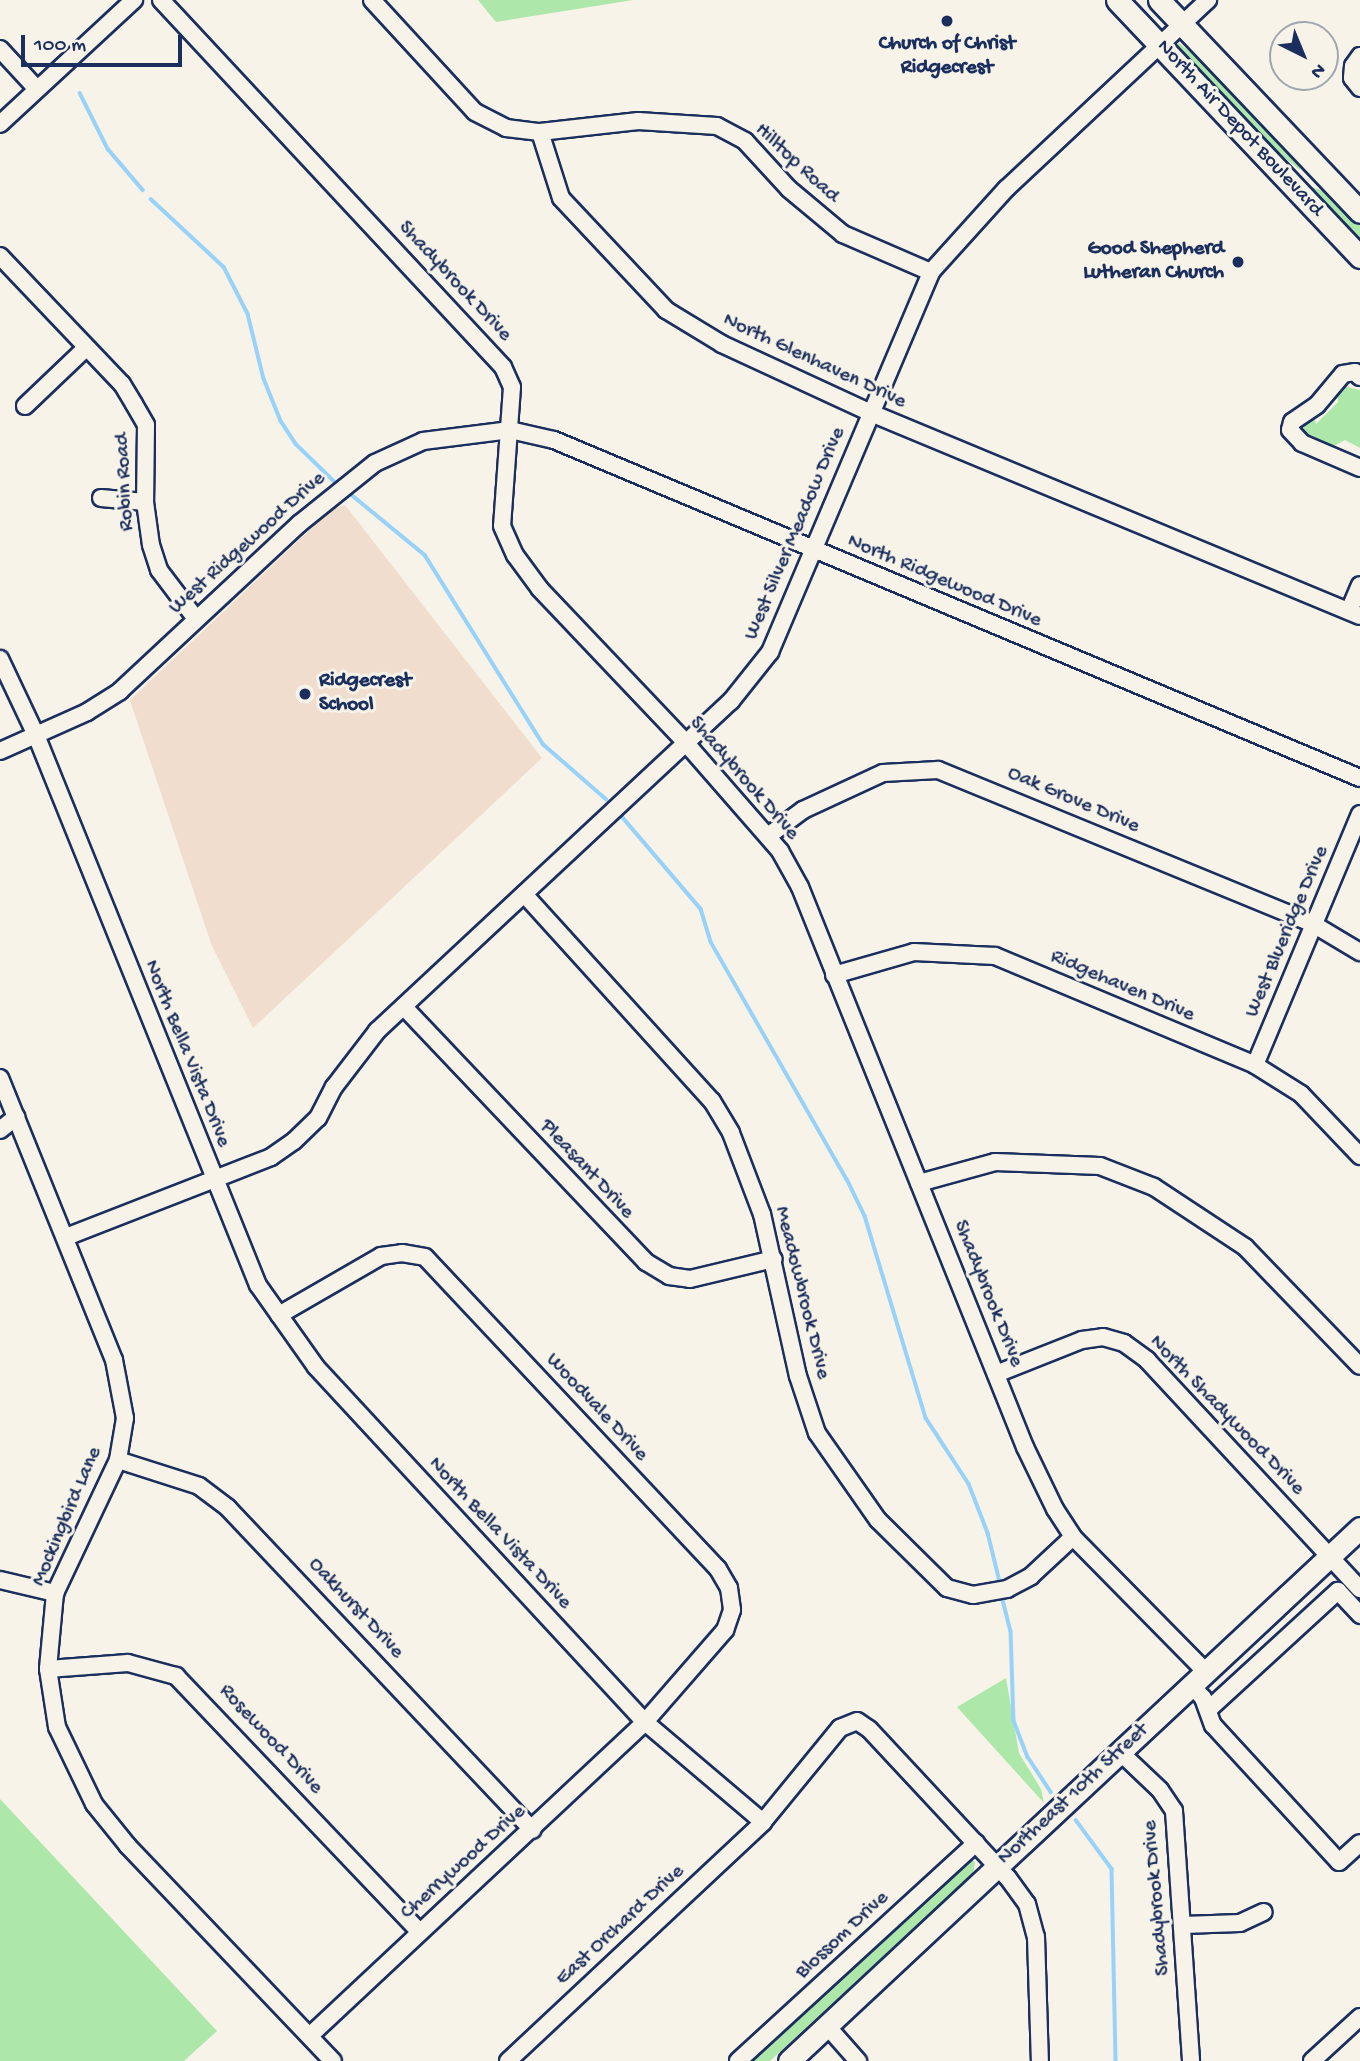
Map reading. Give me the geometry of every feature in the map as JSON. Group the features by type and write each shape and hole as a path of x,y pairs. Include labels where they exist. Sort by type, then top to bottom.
{"main road":[{"name":"North Air Depot Boulevard","path":"1117,0 1360,257"},
{"name":"North Air Depot Boulevard","path":"1159,0 1360,212"},
{"path":"1295,188 1317,168"},
{"name":"Northeast 10th Street","path":"789,2061 1360,1528"}],"street":[{"path":"0,124 134,0"},
{"name":"Shadybrook Drive","path":"161,0 489,348 512,387 502,526 515,555 540,589 685,742 768,836 800,887 1025,1447 1073,1537 1199,1679 1213,1725 1339,1862 1360,1843"},
{"path":"372,0 475,112 506,128 540,132"},
{"name":"West Silver Meadow Drive","path":"66,1237 213,1177 271,1157 294,1141 318,1118 356,1056 404,1007 731,701 770,652 931,272 1006,189 1208,0"},
{"path":"0,49 36,88"},
{"path":"1360,56 1352,78 1360,88"},
{"name":"Hilltop Road","path":"540,132 638,121 717,125 744,141 789,189 843,234 931,272"},
{"name":"North Glenhaven Drive","path":"540,132 561,198 666,310 722,344 871,413 1354,613"},
{"name":"Robin Road","path":"0,257 122,384 146,425 145,502 159,570 196,619"},
{"path":"25,406 86,348"},
{"path":"1360,377 1355,372 1343,374 1317,405 1292,422 1290,430 1302,443 1360,468"},
{"name":"West Ridgewood Drive","path":"0,751 120,691 334,494 375,463 423,441 510,430"},
{"name":"North Ridgewood Drive","path":"510,430 554,440 1360,778"},
{"path":"101,498 145,502"},
{"path":"1354,613 1360,585"},
{"name":"North Bella Vista Drive","path":"0,659 36,735 258,1285 316,1367 645,1722 763,1822"},
{"name":"Oak Grove Drive","path":"768,836 803,810 883,773 938,770 1313,924 1360,952"},
{"name":"West Blueridge Drive","path":"1255,1065 1360,814"},
{"name":"Meadowbrook Drive","path":"524,894 712,1101 731,1133 774,1259 798,1376 817,1433 878,1520 947,1588 973,1595 1007,1589 1031,1576 1073,1537"},
{"name":"Ridgehaven Drive","path":"834,975 914,952 995,956 1255,1065 1301,1094 1360,1156"},
{"name":"Pleasant Drive","path":"404,1007 646,1262 669,1276 690,1279 774,1259"},
{"name":"Mockingbird Lane","path":"0,1078 66,1237 122,1391 125,1418 118,1460 55,1593 48,1696 57,1727 94,1804 128,1846 333,2061"},
{"path":"0,1130 16,1117"},
{"path":"919,1183 995,1162 1100,1166 1154,1187 1245,1247 1360,1366"},
{"name":"Woodvale Drive","path":"279,1315 381,1256 402,1253 425,1257 718,1569 729,1588 732,1610 725,1630 645,1722"},
{"name":"North Shadywood Drive","path":"996,1374 1082,1340 1103,1337 1124,1343 1147,1360 1360,1589"},
{"name":"Oakhurst Drive","path":"118,1460 199,1486 228,1508 532,1830"},
{"path":"0,1580 55,1593"},
{"path":"1209,1709 1338,1591 1360,1615"},
{"path":"1289,1595 1309,1617"},
{"name":"Rosewood Drive","path":"48,1669 128,1663 176,1676 202,1698 419,1931"},
{"path":"763,1822 840,1728 857,1721 869,1729 998,1866 1018,1890 1033,1919 1040,2061"},
{"name":"Cherrywood Drive","path":"310,2036 645,1722"},
{"name":"Shadybrook Drive","path":"1120,1752 1160,1790 1174,1811 1191,2061"},
{"name":"East Orchard Drive","path":"508,2061 763,1822"},
{"name":"Blossom Drive","path":"738,2061 976,1843"},
{"path":"1183,1926 1240,1923 1264,1912"},
{"path":"1312,2061 1360,2017"},
{"path":"827,2026 858,2061"}],"shaded area":[{"path":"345,505 542,758 253,1028 212,946 130,700 332,509"}],"green space":[{"path":"478,0 633,0 496,22"},
{"path":"1179,43 1227,82 1300,158 1300,170 1253,132 1175,48"},
{"path":"1312,187 1325,192 1360,225 1360,248 1312,195"},
{"path":"1343,386 1360,390 1360,448 1345,440 1332,447 1303,431 1305,420 1313,413 1316,424 1338,402 1337,391"},
{"path":"1006,1678 1019,1753 1041,1789 1044,1803 957,1707"},
{"path":"0,1799 217,2031 184,2061 0,2061"},
{"path":"970,1857 975,1863 973,1873 770,2061 747,2061"}],"waterway":[{"path":"80,93 108,149 143,190"},
{"path":"151,199 224,267 248,314 264,379 281,421 296,444 338,485"},
{"path":"347,491 425,555 543,744 606,799"},
{"path":"619,813 701,909 711,942 847,1179 865,1216 926,1418 969,1484 988,1533 1000,1582"},
{"path":"1003,1600 1011,1631 1014,1721 1028,1757 1051,1792"},
{"path":"1076,1820 1112,1869 1116,2061"}],"place":[{"name":"Church of Christ Ridgecrest","path":"947,21"},
{"name":"Good Shepherd Lutheran Church","path":"1238,262"},
{"name":"Ridgecrest School","path":"305,694"}]}
